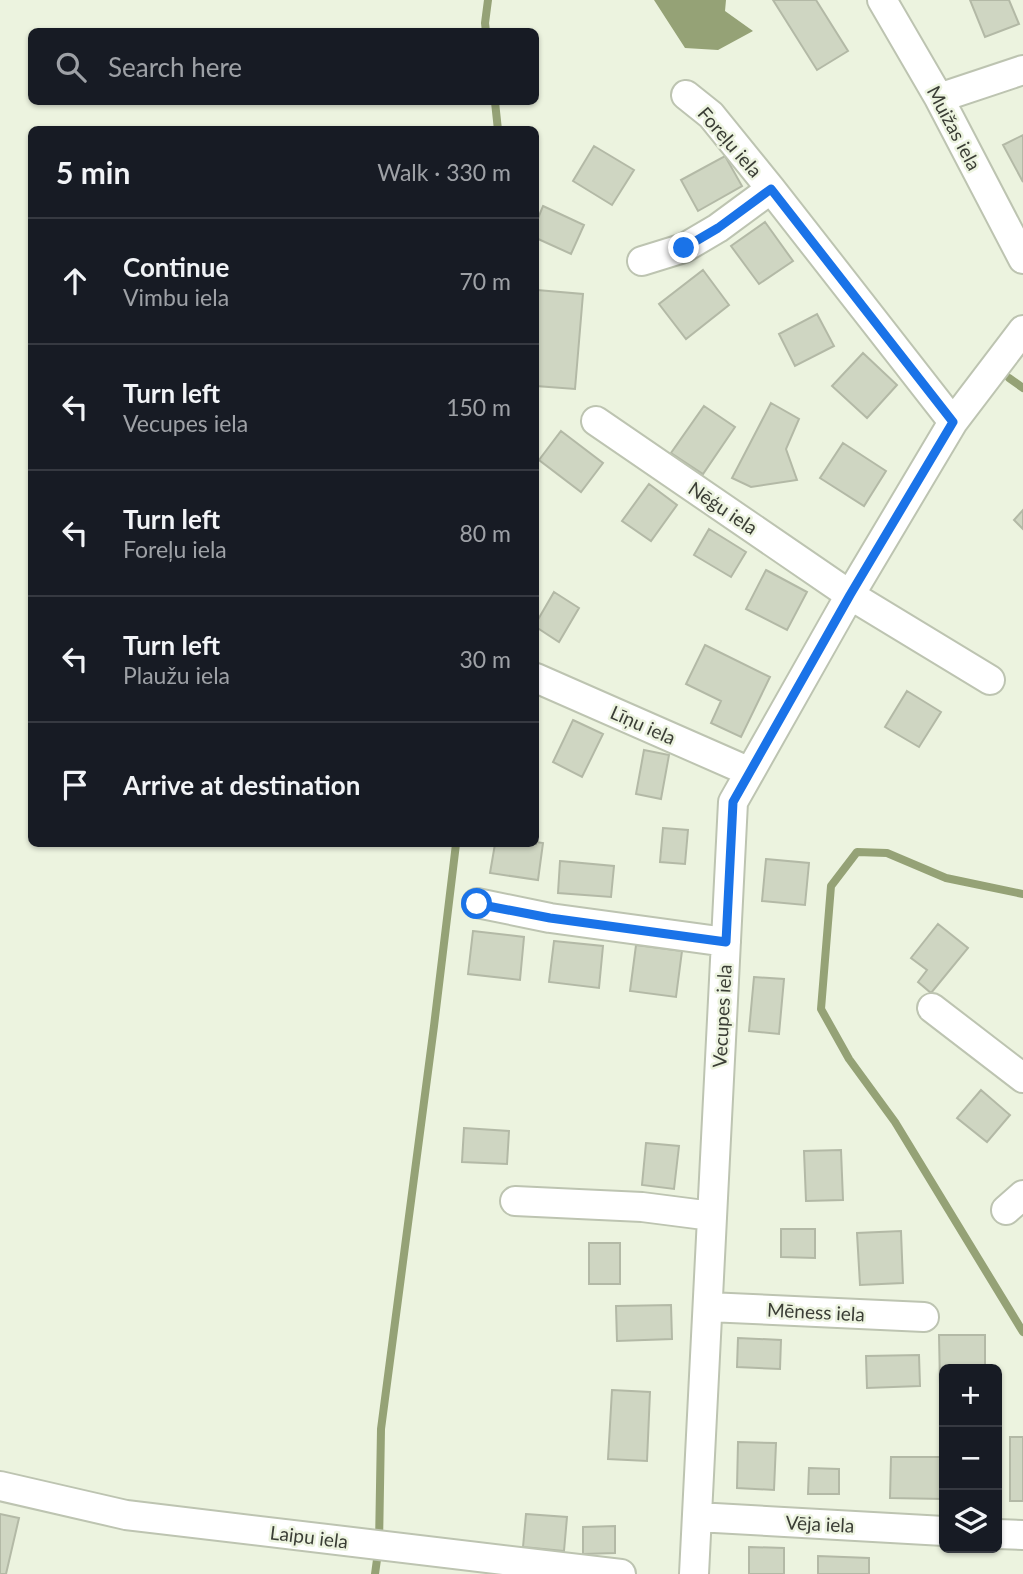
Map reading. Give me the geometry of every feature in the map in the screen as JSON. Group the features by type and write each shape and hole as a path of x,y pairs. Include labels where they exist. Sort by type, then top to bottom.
{"street":[{"name":"Muižas iela","path":"882,0 939,99 1023,259"},
{"path":"939,99 1023,70"},
{"name":"Foreļu iela","path":"687,95 711,115 953,422"},
{"path":"642,261 684,248 718,228 771,189"},
{"name":"Vecupes iela","path":"694,1574 733,802 850,595 953,422 1023,330"},
{"name":"Nēģu iela","path":"596,421 850,595 990,680"},
{"name":"Līņu iela","path":"539,679 750,772"},
{"path":"477,904 550,918 726,942"},
{"path":"932,1009 1023,1078"},
{"path":"515,1201 642,1207 712,1216"},
{"name":"Mēness iela","path":"708,1307 924,1317"},
{"name":"Laipu iela","path":"0,1486 126,1515 621,1574"},
{"name":"Vēja iela","path":"697,1517 939,1531"},
{"path":"1002,1534 1023,1535"}],"shaded area":[{"path":"654,0 726,0 725,11 753,31 718,50 685,48"}],"building":[{"path":"773,0 816,0 848,51 817,70"},
{"path":"970,0 1009,0 1019,24 985,37"},
{"path":"1023,135 1023,182 1003,145"},
{"path":"594,146 634,170 612,205 573,181"},
{"path":"725,156 742,186 698,211 681,180"},
{"path":"543,206 584,225 571,254 539,239 539,216"},
{"path":"765,222 793,261 759,284 731,246"},
{"path":"703,270 729,305 686,339 659,304"},
{"path":"539,290 583,294 575,389 539,386"},
{"path":"817,314 834,346 795,366 779,334"},
{"path":"863,353 897,385 867,418 832,386"},
{"path":"771,403 799,419 786,449 797,480 751,487 732,478"},
{"path":"704,406 735,427 703,474 671,453"},
{"path":"561,431 603,463 581,492 539,460"},
{"path":"843,443 886,471 864,506 820,478"},
{"path":"649,484 677,505 651,541 622,521"},
{"path":"1023,510 1023,529 1014,520"},
{"path":"709,529 746,552 731,577 694,555"},
{"path":"766,570 807,592 787,630 746,609"},
{"path":"554,592 579,608 559,642 539,629 539,618"},
{"path":"705,645 770,677 741,737 711,723 721,701 686,684"},
{"path":"907,691 941,712 919,747 885,727"},
{"path":"573,720 603,734 582,777 553,762"},
{"path":"644,750 669,755 661,799 636,794"},
{"path":"663,828 688,830 685,864 660,862"},
{"path":"539,842 543,843 538,880 490,873 494,847 539,847"},
{"path":"766,859 809,863 805,905 762,901"},
{"path":"560,861 614,866 611,897 558,893"},
{"path":"938,924 968,948 931,993 918,982 927,970 911,958"},
{"path":"473,931 524,937 520,980 468,974"},
{"path":"554,941 603,946 599,988 549,982"},
{"path":"636,945 682,951 676,997 630,991"},
{"path":"754,977 784,979 779,1034 749,1031"},
{"path":"981,1090 1010,1115 987,1142 957,1118"},
{"path":"464,1128 509,1131 507,1164 462,1162"},
{"path":"646,1143 679,1146 674,1189 642,1185"},
{"path":"841,1150 843,1200 806,1201 804,1151"},
{"path":"781,1229 815,1229 815,1258 781,1257"},
{"path":"901,1231 903,1283 860,1285 857,1233"},
{"path":"589,1243 620,1243 620,1284 589,1284"},
{"path":"671,1305 672,1339 617,1341 616,1306"},
{"path":"939,1335 985,1335 985,1364 940,1364"},
{"path":"738,1338 781,1340 780,1369 737,1367"},
{"path":"919,1355 920,1386 867,1388 866,1356"},
{"path":"612,1390 650,1392 647,1461 608,1459"},
{"path":"1010,1437 1023,1437 1023,1501 1010,1501"},
{"path":"738,1442 776,1443 774,1490 737,1488"},
{"path":"891,1457 939,1457 939,1499 890,1498"},
{"path":"809,1468 839,1469 839,1494 808,1494"},
{"path":"0,1514 19,1518 6,1574 0,1574"},
{"path":"526,1514 567,1517 564,1551 523,1547"},
{"path":"615,1526 615,1553 583,1554 583,1527"},
{"path":"749,1547 784,1548 784,1574 749,1574"},
{"path":"818,1556 869,1558 869,1574 818,1574"}],"waterway":[{"path":"486,28 488,0"},
{"path":"495,105 498,126"},
{"path":"1009,378 1023,388"},
{"path":"375,1574 379,1545 381,1429 456,847"},
{"path":"1023,894 946,878 887,853 857,852 831,886 821,1009 849,1059 895,1122 1023,1332"}],"route":[{"path":"477,904 550,918 726,942 733,802 850,595 953,422 771,189 718,228 684,248"}]}
